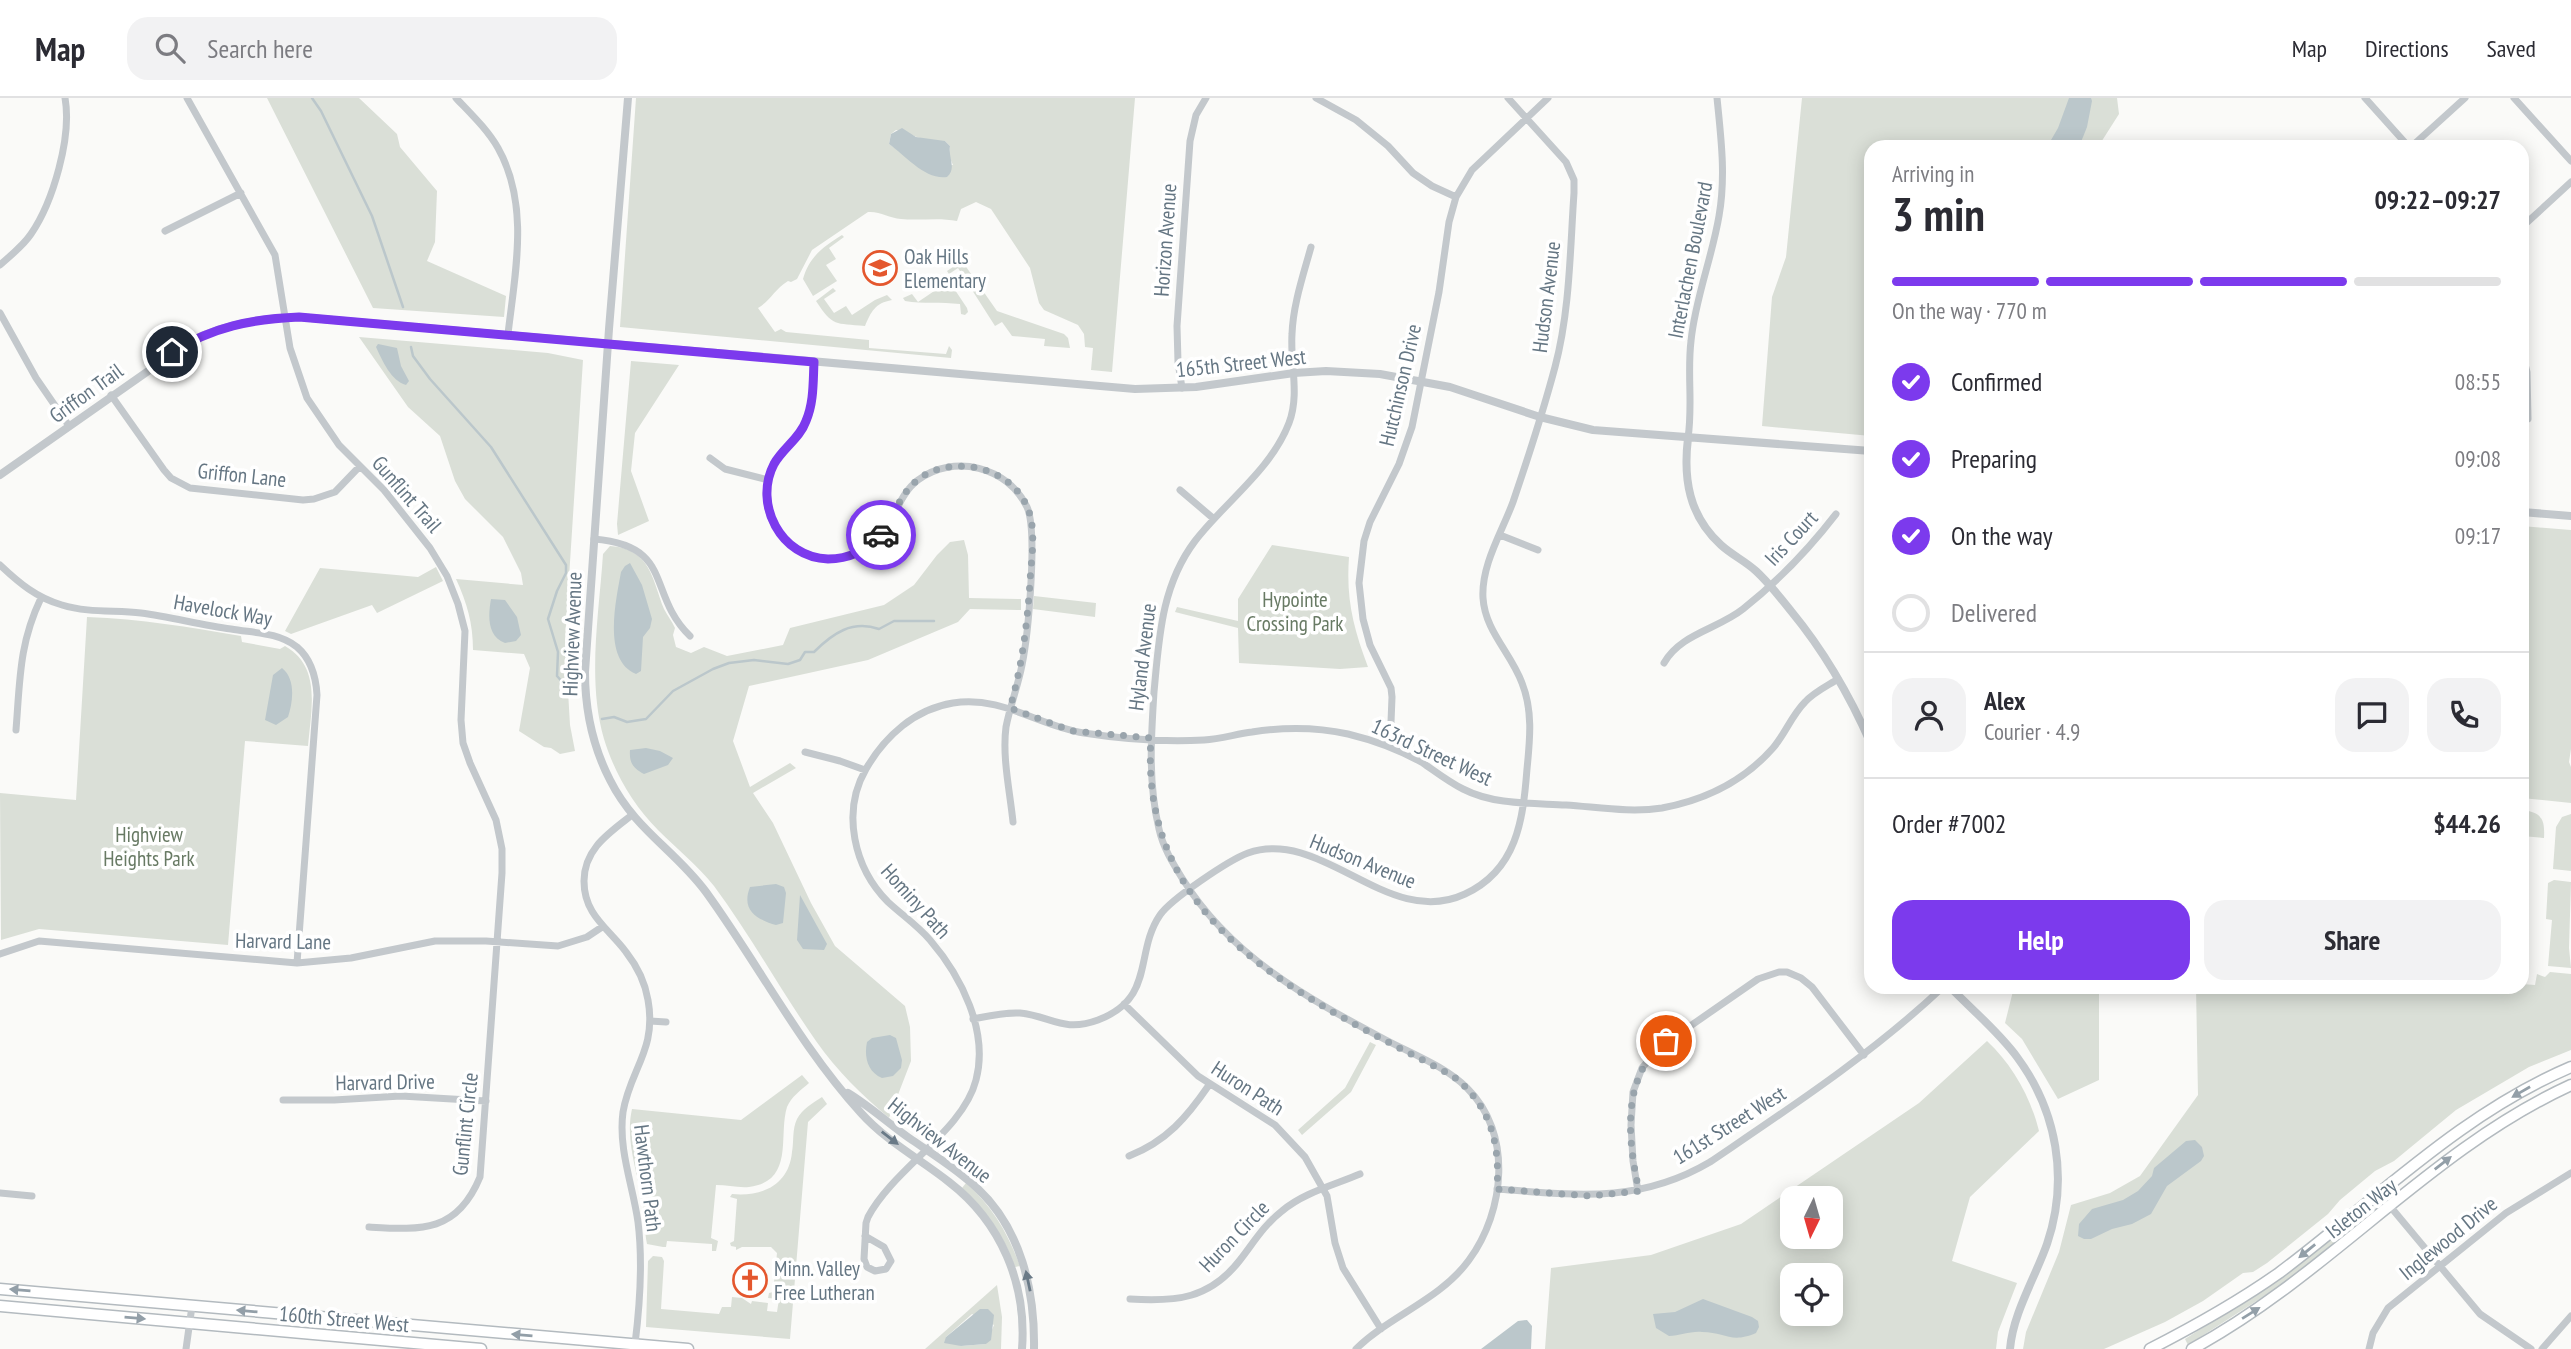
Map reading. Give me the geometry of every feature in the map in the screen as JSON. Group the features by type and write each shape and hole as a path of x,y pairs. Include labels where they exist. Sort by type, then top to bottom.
{"main road":[{"name":"Isleton Way","path":"2150,1349 2247,1295 2466,1126 2547,1078 2571,1067"},
{"name":"Isleton Way","path":"2192,1349 2289,1288 2480,1135 2571,1085"},
{"name":"160th Street West","path":"0,1289 688,1349"},
{"name":"160th Street West","path":"0,1306 481,1349"}],"street":[{"path":"0,265 30,235 45,208 65,138 65,98"},
{"name":"Gunflint Trail","path":"187,98 275,255 294,366 307,398 327,430 384,490 430,548 447,576 461,613 465,631 461,720 463,743 496,820 502,849 498,941"},
{"path":"456,98 497,147 514,191 518,240 508,334"},
{"name":"Highview Avenue","path":"628,98 585,673 587,709 595,743 614,788 632,815 705,891 804,1042 863,1116 969,1199 986,1219 1010,1262 1021,1299 1022,1349"},
{"name":"Horizon Avenue","path":"1182,388 1177,326 1190,141 1193,123 1206,98"},
{"path":"1316,98 1356,120 1388,146 1413,173 1456,197"},
{"name":"Hudson Avenue","path":"1124,1004 1141,977 1149,937 1160,915 1172,902 1241,856 1278,849 1301,854 1404,899 1424,903 1440,902 1468,893 1493,875 1518,834 1524,802 1530,733 1527,700 1517,672 1491,628 1483,598 1486,570 1555,369 1563,329 1574,180 1566,162 1508,98"},
{"name":"Hutchinson Drive","path":"1384,745 1391,722 1391,688 1370,645 1359,592 1360,564 1370,522 1409,438 1456,197 1472,170 1548,98"},
{"name":"Interlachen Boulevard","path":"1717,98 1723,188 1717,227 1691,341 1692,401 1686,481 1698,514 1719,544 1755,570 1809,634 1838,680 1864,730"},
{"path":"2365,98 2404,140"},
{"path":"2418,140 2465,98"},
{"path":"2514,98 2571,160"},
{"path":"2529,221 2571,182"},
{"path":"165,231 241,193"},
{"name":"Hyland Avenue","path":"1311,247 1293,312 1291,338 1294,404 1280,443 1189,549 1168,593 1160,626 1151,738 1151,783 1159,830 1168,856 1189,890 1219,928 1280,979 1324,1007 1453,1076 1467,1087 1483,1107 1493,1129 1498,1162 1497,1189 1486,1231 1461,1271 1434,1295 1381,1329 1356,1349"},
{"path":"0,313 36,378 69,426"},
{"name":"Griffon Trail","path":"0,475 172,352 211,331 254,320 314,317 608,344"},
{"name":"165th Street West","path":"608,344 1111,388 1182,388 1294,373 1355,372 1422,381 1470,393 1540,417 1593,429 1864,450"},
{"path":"814,362 812,399 805,425 780,454 768,480 767,504 770,516 782,536 799,550 822,559 845,558 856,553 876,541 907,490 919,479 937,470 954,466 975,467 998,475 1012,486 1028,510 1032,543 1025,645 1010,708 1006,741 1013,822"},
{"name":"Griffon Lane","path":"111,395 164,470 171,478 190,488 314,499 335,492 360,467"},
{"path":"710,458 724,469 768,480"},
{"path":"1180,490 1214,519"},
{"path":"2529,513 2571,516"},
{"name":"Iris Court","path":"1664,663 1670,653 1683,642 1729,619 1770,586 1811,545 1836,514"},
{"path":"1500,535 1538,550"},
{"path":"594,539 618,542 644,556 657,572 673,616 690,636"},
{"name":"Havelock Way","path":"0,565 18,583 41,598 63,606 152,615 267,634 287,641 304,654 314,673 317,695 297,963"},
{"path":"16,730 23,646 30,621 41,598"},
{"name":"163rd Street West","path":"1010,708 1072,731 1151,738 1208,740 1260,731 1303,728 1344,733 1384,745 1421,762 1469,792 1495,799 1647,810 1688,802 1734,781 1754,766 1781,738 1806,701 1838,680"},
{"name":"Hominy Path","path":"865,1236 870,1212 915,1158 957,1117 974,1086 979,1051 973,1018 960,986 944,958 923,932 886,900 866,873 859,858 853,830 853,810 865,770 900,727 924,712 945,704 970,701 1010,708"},
{"path":"804,752 865,770"},
{"name":"Hawthorn Path","path":"632,815 599,842 586,865 584,879 586,900 594,917 625,950 639,972 647,996 650,1021 646,1049 627,1095 622,1128 638,1226 641,1277 635,1344"},
{"name":"Harvard Lane","path":"0,954 39,942 297,963 351,958 435,941 498,941 558,946 587,937 602,926"},
{"name":"Gunflint Circle","path":"369,1227 419,1229 433,1226 467,1202 474,1190 481,1170 498,941"},
{"path":"1639,1191 1630,1125 1633,1092 1642,1068 1660,1046 1758,979 1779,972 1787,972 1801,978 1812,988 1864,1055"},
{"name":"161st Street West","path":"1497,1189 1590,1196 1639,1191 1679,1178 1710,1162 1864,1055 1935,994"},
{"path":"1957,994 2009,1047 2031,1077 2050,1118 2058,1160 2053,1225 2013,1330 2010,1349"},
{"path":"973,1018 1019,1013 1055,1024 1077,1025 1100,1019 1124,1004"},
{"name":"Huron Path","path":"1124,1004 1209,1085 1284,1132 1305,1157 1324,1189 1343,1268 1381,1329"},
{"path":"650,1021 666,1023"},
{"path":"1129,1156 1158,1143 1174,1130 1192,1111 1209,1085"},
{"name":"Highview Avenue","path":"842,1089 978,1189 1005,1223 1020,1254 1027,1277 1033,1312 1034,1349"},
{"name":"Harvard Drive","path":"284,1100 355,1100 401,1096 486,1101"},
{"name":"Inglewood Drive","path":"2369,1349 2373,1333 2388,1308 2505,1213 2571,1173"},
{"name":"Huron Circle","path":"1130,1299 1181,1299 1217,1283 1233,1269 1258,1234 1279,1213 1294,1202 1360,1174"},
{"path":"0,1193 32,1196"},
{"path":"2379,1193 2480,1314 2531,1349"},
{"path":"865,1236 888,1252 891,1261 887,1269 875,1271 867,1267 864,1259 865,1236"},
{"path":"186,1349 192,1306"},
{"path":"2542,1349 2571,1316"}],"green space":[{"path":"267,98 359,98 397,134 400,147 437,191 435,242 427,261 506,296 504,317 373,308"},
{"name":"Oak Hills Elementary","path":"636,98 1135,98 1112,372 1091,370 1093,348 1085,347 1084,334 1078,325 1044,310 1039,303 1030,268 991,209 976,202 961,209 957,221 901,219 868,212 812,250 797,279 783,284 758,308 775,332 781,329 786,332 869,340 869,348 946,354 949,346 952,350 951,358 620,327","holes":["896,130 926,140 945,141 950,146 949,156 953,165 917,166 889,144 891,134"]},
{"path":"1802,98 2117,98 2119,114 2102,140 1864,140 1864,435 1762,426 1772,297 1786,257"},
{"path":"842,235 844,237 829,248 836,259 826,265 837,281 813,296 803,279 806,271 818,253"},
{"path":"962,261 997,311 1064,334 1068,338 1070,348 1044,346 1045,339 1012,336 1002,322 995,326 958,268 949,274 947,271"},
{"path":"949,281 967,308 965,315 961,314 960,304 912,302 903,298 912,294 918,302"},
{"path":"833,288 836,291 824,299 834,313 846,306 852,315 887,295 892,300 881,303 874,309 865,326 841,324 831,320 816,301"},
{"path":"359,337 548,353 583,360 565,640 570,725 575,751 560,754 519,731 530,668 524,654 473,650 469,613 456,579 523,585 521,573 503,537 465,499 455,481 440,436 408,407"},
{"path":"631,361 679,365 635,433 631,471 649,521 618,535 617,524"},
{"path":"2529,527 2571,530 2571,803 2529,799"},
{"path":"964,540 968,555 969,598 1021,599 1021,610 970,609 958,622 868,660 749,686 733,741 750,787 790,763 796,768 753,793 773,823 835,946 905,1006 910,1027 911,1061 889,1118 850,1082 824,1052 714,886 649,820 619,776 604,739 596,694 596,647 603,554 610,546 624,548 642,559 675,628 673,635 676,647 691,653 704,647 727,656 783,645 790,628 884,605 914,585 950,542"},
{"name":"Hypointe Crossing Park","path":"1272,545 1349,557 1352,613 1368,667 1340,669 1239,663 1238,628 1175,612 1177,607 1238,621 1238,599"},
{"path":"436,567 443,581 377,613 372,605 291,634 285,631 320,568 418,577"},
{"path":"1034,596 1096,603 1095,617 1033,609"},
{"name":"Highview Heights Park","path":"87,617 146,622 241,636 242,642 280,649 285,646 305,665 312,690 308,746 245,741 228,945 39,929 1,940 0,793 76,800"},
{"path":"2529,812 2541,818 2544,838 2529,837"},
{"path":"2571,814 2571,871 2553,869 2556,827 2562,817"},
{"path":"2554,880 2571,882 2571,968 2548,966 2552,920 2546,919 2548,883"},
{"path":"2550,972 2571,974 2571,1050 2529,1067 2456,1110 2394,1161 2375,1171 2340,1200 2328,1214 2267,1263 2253,1272 2243,1273 2203,1301 2165,1322 2104,1349 2023,1349 2026,1332 2059,1252 2071,1205 2110,1193 2140,1176 2198,1095 2196,994 2529,994 2529,985 2535,985 2537,974 2545,977"},
{"path":"2012,994 2099,994 2099,1080 2058,1099 2022,1039 2005,1023"},
{"path":"1987,1041 2012,1071 2026,1094 2039,1131 1970,1197 1952,1261 2017,1283 1998,1332 1996,1349 1545,1349 1551,1268 1651,1255 1741,1224 1780,1197 1780,1250 1843,1250 1843,1186 1797,1186 1919,1103"},
{"path":"1370,1042 1376,1045 1351,1092 1302,1135 1298,1130 1345,1088"},
{"path":"802,1075 809,1083 787,1107 782,1156 773,1176 763,1183 749,1187 716,1185 711,1238 718,1241 716,1251 712,1251 712,1244 667,1241 666,1247 647,1244 631,1144 632,1109 741,1120"},
{"path":"822,1097 827,1104 808,1122 790,1339 646,1327 648,1261 653,1256 662,1257 664,1261 661,1309 719,1314 722,1307 731,1307 732,1297 742,1298 751,1304 752,1301 768,1303 767,1311 777,1312 779,1299 768,1298 769,1293 773,1292 777,1253 771,1247 742,1247 736,1250 736,1247 731,1246 730,1243 734,1241 737,1199 730,1197 732,1194 763,1191 780,1181 790,1163 794,1127 799,1115"},
{"path":"966,1183 984,1201 998,1221 1020,1266 1015,1267 994,1224 962,1188"},
{"path":"2364,1212 2368,1216 2286,1282 2188,1345 2185,1339 2279,1279"},
{"path":"997,1285 1002,1317 1001,1349 925,1349","holes":["972,1314 994,1325 986,1344 961,1346 946,1337"]}],"shaded area":[{"path":"2069,98 2091,98 2087,127 2082,140 2051,140"},
{"path":"902,128 916,137 945,141 950,146 952,166 947,177 923,171 889,144 891,134"},
{"path":"378,344 397,348 401,366 409,381 406,385 396,379 388,369 376,347"},
{"path":"630,563 642,585 652,619 650,628 643,637 641,671 636,674 625,667 619,656 614,628 621,572"},
{"path":"491,599 505,600 517,617 521,635 516,641 505,643 495,636 489,619"},
{"path":"282,668 290,678 292,698 288,717 276,725 265,720 273,675"},
{"path":"646,748 673,758 668,765 644,774 632,765 630,750"},
{"path":"776,884 784,887 786,893 783,923 776,925 762,920 752,912 747,902 750,887"},
{"path":"800,895 827,944 824,950 803,949 797,940"},
{"path":"890,1035 896,1038 902,1060 901,1068 893,1076 882,1078 873,1072 868,1063 867,1042 872,1038"},
{"path":"2195,1140 2202,1147 2204,1156 2167,1186 2151,1214 2091,1239 2078,1236 2079,1224 2092,1209 2123,1200 2138,1191 2152,1176 2154,1168 2186,1141"},
{"path":"1703,1299 1752,1317 1758,1321 1756,1333 1740,1337 1710,1332 1669,1336 1656,1328 1653,1314 1675,1312"},
{"path":"980,1309 988,1309 994,1315 991,1340 986,1344 961,1346 944,1343 946,1337"},
{"path":"1527,1320 1532,1326 1531,1349 1481,1349 1518,1321"}],"waterway":[{"path":"312,98 321,111 372,216 403,307"},
{"path":"411,347 413,356 430,379 491,447 566,565 566,573 548,619 558,652 557,676 565,685"},
{"path":"602,719 614,717 627,722 646,719 673,691 729,663 754,660 788,664 800,660 805,652 814,652 828,639 852,627 879,629 894,621 934,621"}],"way so far":[{"path":"881,535 907,490 919,479 937,470 954,466 983,468 1012,486 1028,510 1032,543 1023,662 1010,708 1086,734 1151,738 1151,783 1161,839 1168,856 1204,911 1254,960 1300,993 1453,1076 1467,1087 1483,1107 1493,1129 1497,1145 1497,1189 1590,1196 1639,1191 1631,1143 1633,1092 1647,1059 1666,1041"}],"place":[{"name":"Oak Hills Elementary","path":"880,268"},
{"name":"Minn. Valley Free Lutheran","path":"750,1280"}],"route":[{"path":"172,352 211,331 232,325 254,320 314,317 814,362 812,399 805,425 780,454 768,480 766,491 770,516 790,544 810,556 822,559 845,558 866,548 881,535"}]}
